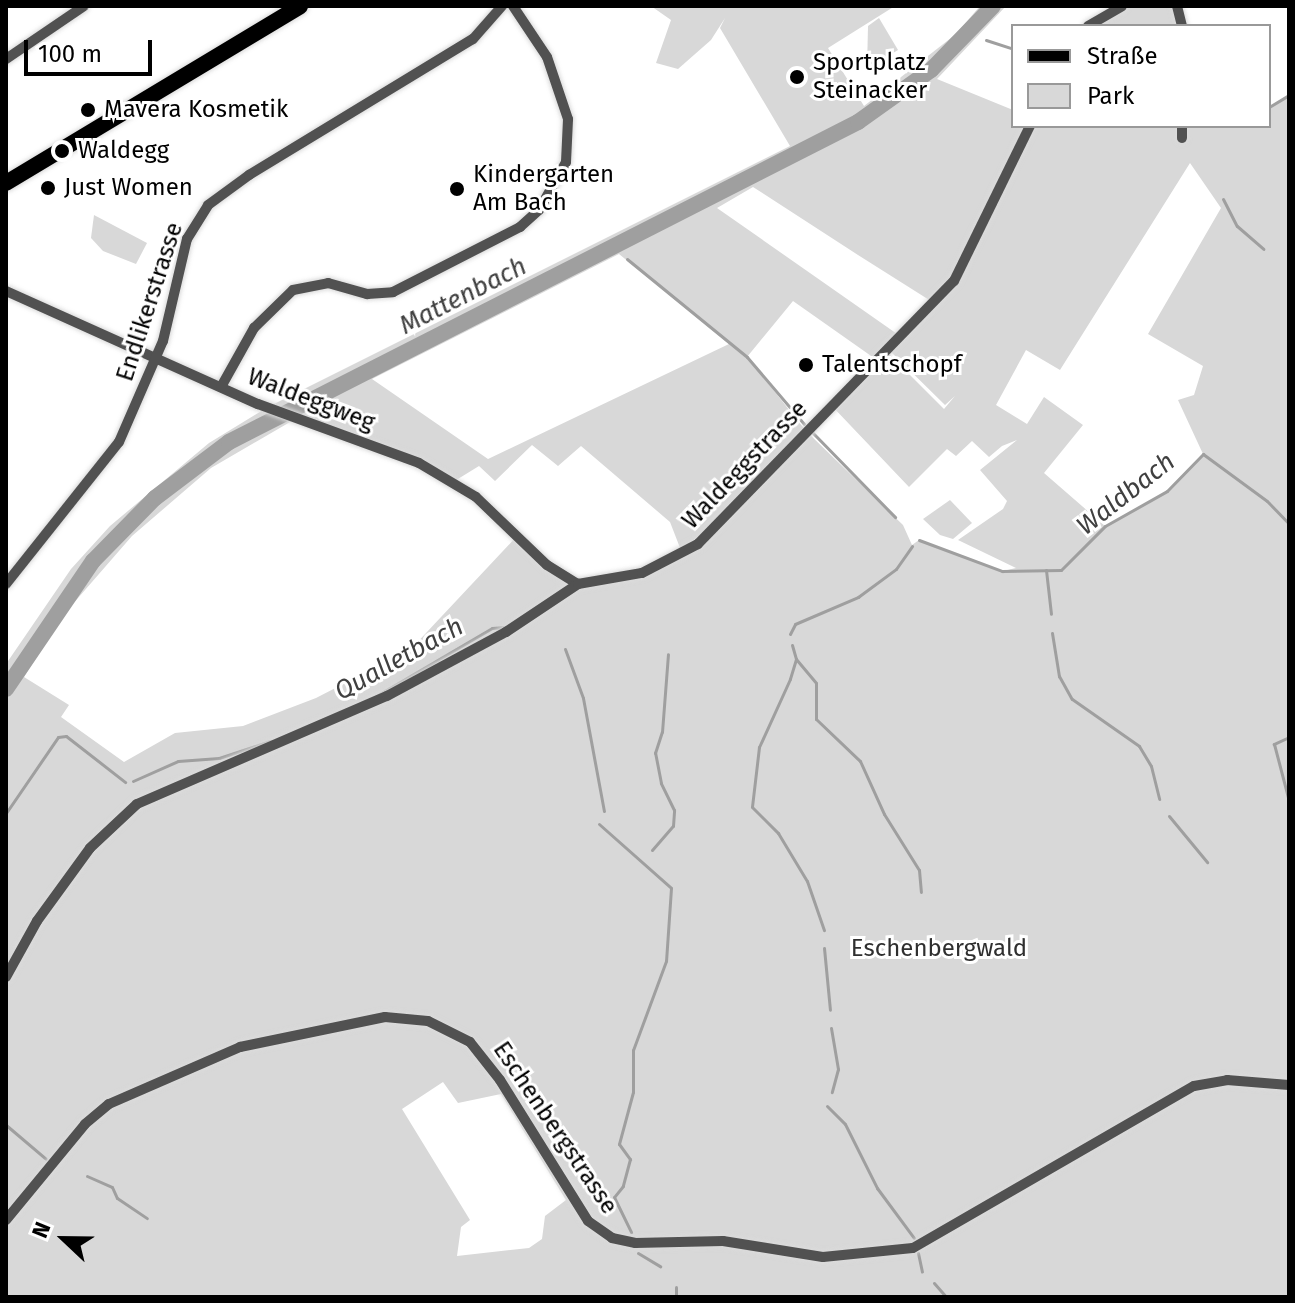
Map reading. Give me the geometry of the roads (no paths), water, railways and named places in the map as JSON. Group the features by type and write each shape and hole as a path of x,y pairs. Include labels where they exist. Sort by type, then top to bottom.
{"main road":[{"path":"8,179 300,6"}],"street":[{"path":"6,59 84,6"},
{"name":"Endlikerstrasse","path":"6,584 119,442 156,358 170,317 179,263 208,205 258,169 473,39 502,6"},
{"path":"221,387 254,328 293,290 328,283 367,294 393,292 520,227 539,210 566,162 568,119 547,57 513,6"},
{"path":"1091,24 1122,6"},
{"name":"Waldeggstrasse","path":"6,977 56,894 105,830 130,809 387,696 506,632 578,584 647,571 689,550 954,281 1029,128"},
{"path":"1182,128 1182,138"},
{"name":"Waldeggweg","path":"6,291 274,409 399,454 453,482 493,511 550,568 578,584"},
{"name":"Eschenbergstrasse","path":"6,1220 85,1124 109,1104 240,1047 374,1018 428,1021 470,1042 500,1080 588,1221 606,1235 635,1243 732,1241 823,1257 913,1248 1194,1086 1234,1080 1289,1085"}],"waterway":[{"name":"Mattenbach","path":"6,689 93,561 155,498 229,442 858,122 931,70 993,6"},
{"path":"986,40 1011,48"},
{"path":"1271,106 1289,95"},
{"path":"1223,199 1237,226 1263,249"},
{"name":"Waldbach","path":"610,246 613,249"},
{"name":"Waldbach","path":"627,259 747,357 804,424"},
{"name":"Waldbach","path":"812,432 895,517"},
{"name":"Waldbach","path":"919,540 1002,571 1061,570 1105,526 1167,491 1203,454 1267,501 1289,524"},
{"path":"790,634 795,624 858,597 896,569 912,546"},
{"path":"1046,570 1051,614"},
{"name":"Qualletbach","path":"376,696 492,628 505,627"},
{"path":"1052,633 1059,676 1072,699 1139,746 1151,766 1159,799"},
{"path":"792,645 796,659 790,679 759,747 752,807 778,833 807,881 824,930"},
{"name":"Qualletbach","path":"565,649 583,698 604,811"},
{"path":"652,850 673,826 674,810 661,783 655,753 662,732 668,654"},
{"path":"796,659 816,683 816,719 860,761 884,814 919,870 921,892"},
{"name":"Qualletbach","path":"6,813 58,737 66,736 125,782"},
{"name":"Waldbach","path":"1289,737 1274,744 1289,801"},
{"name":"Qualletbach","path":"133,781 178,761 219,758 270,741"},
{"path":"1169,816 1207,862"},
{"name":"Qualletbach","path":"599,824 671,888 666,961 633,1050 633,1092 619,1144 630,1159 623,1186 614,1197 631,1232"},
{"path":"824,948 830,1010"},
{"path":"831,1028 838,1069 832,1092"},
{"path":"827,1106 845,1124 877,1188 914,1238"},
{"path":"6,1125 46,1159"},
{"path":"87,1176 112,1187 117,1198 147,1218"},
{"name":"Qualletbach","path":"638,1253 660,1266"},
{"path":"918,1253 922,1272"},
{"path":"934,1283 946,1297"},
{"name":"Qualletbach","path":"676,1287 676,1297"}],"place":[{"name":"Sportplatz Steinacker","path":"797,77"},
{"name":"Mavera Kosmetik","path":"88,110"},
{"name":"Waldegg","path":"62,151"},
{"name":"Just Women","path":"48,188"},
{"name":"Kindergarten Am Bach","path":"457,189"},
{"name":"Talentschopf","path":"806,365"}],"park label":[{"name":"Eschenbergwald","path":"939,949"}]}
